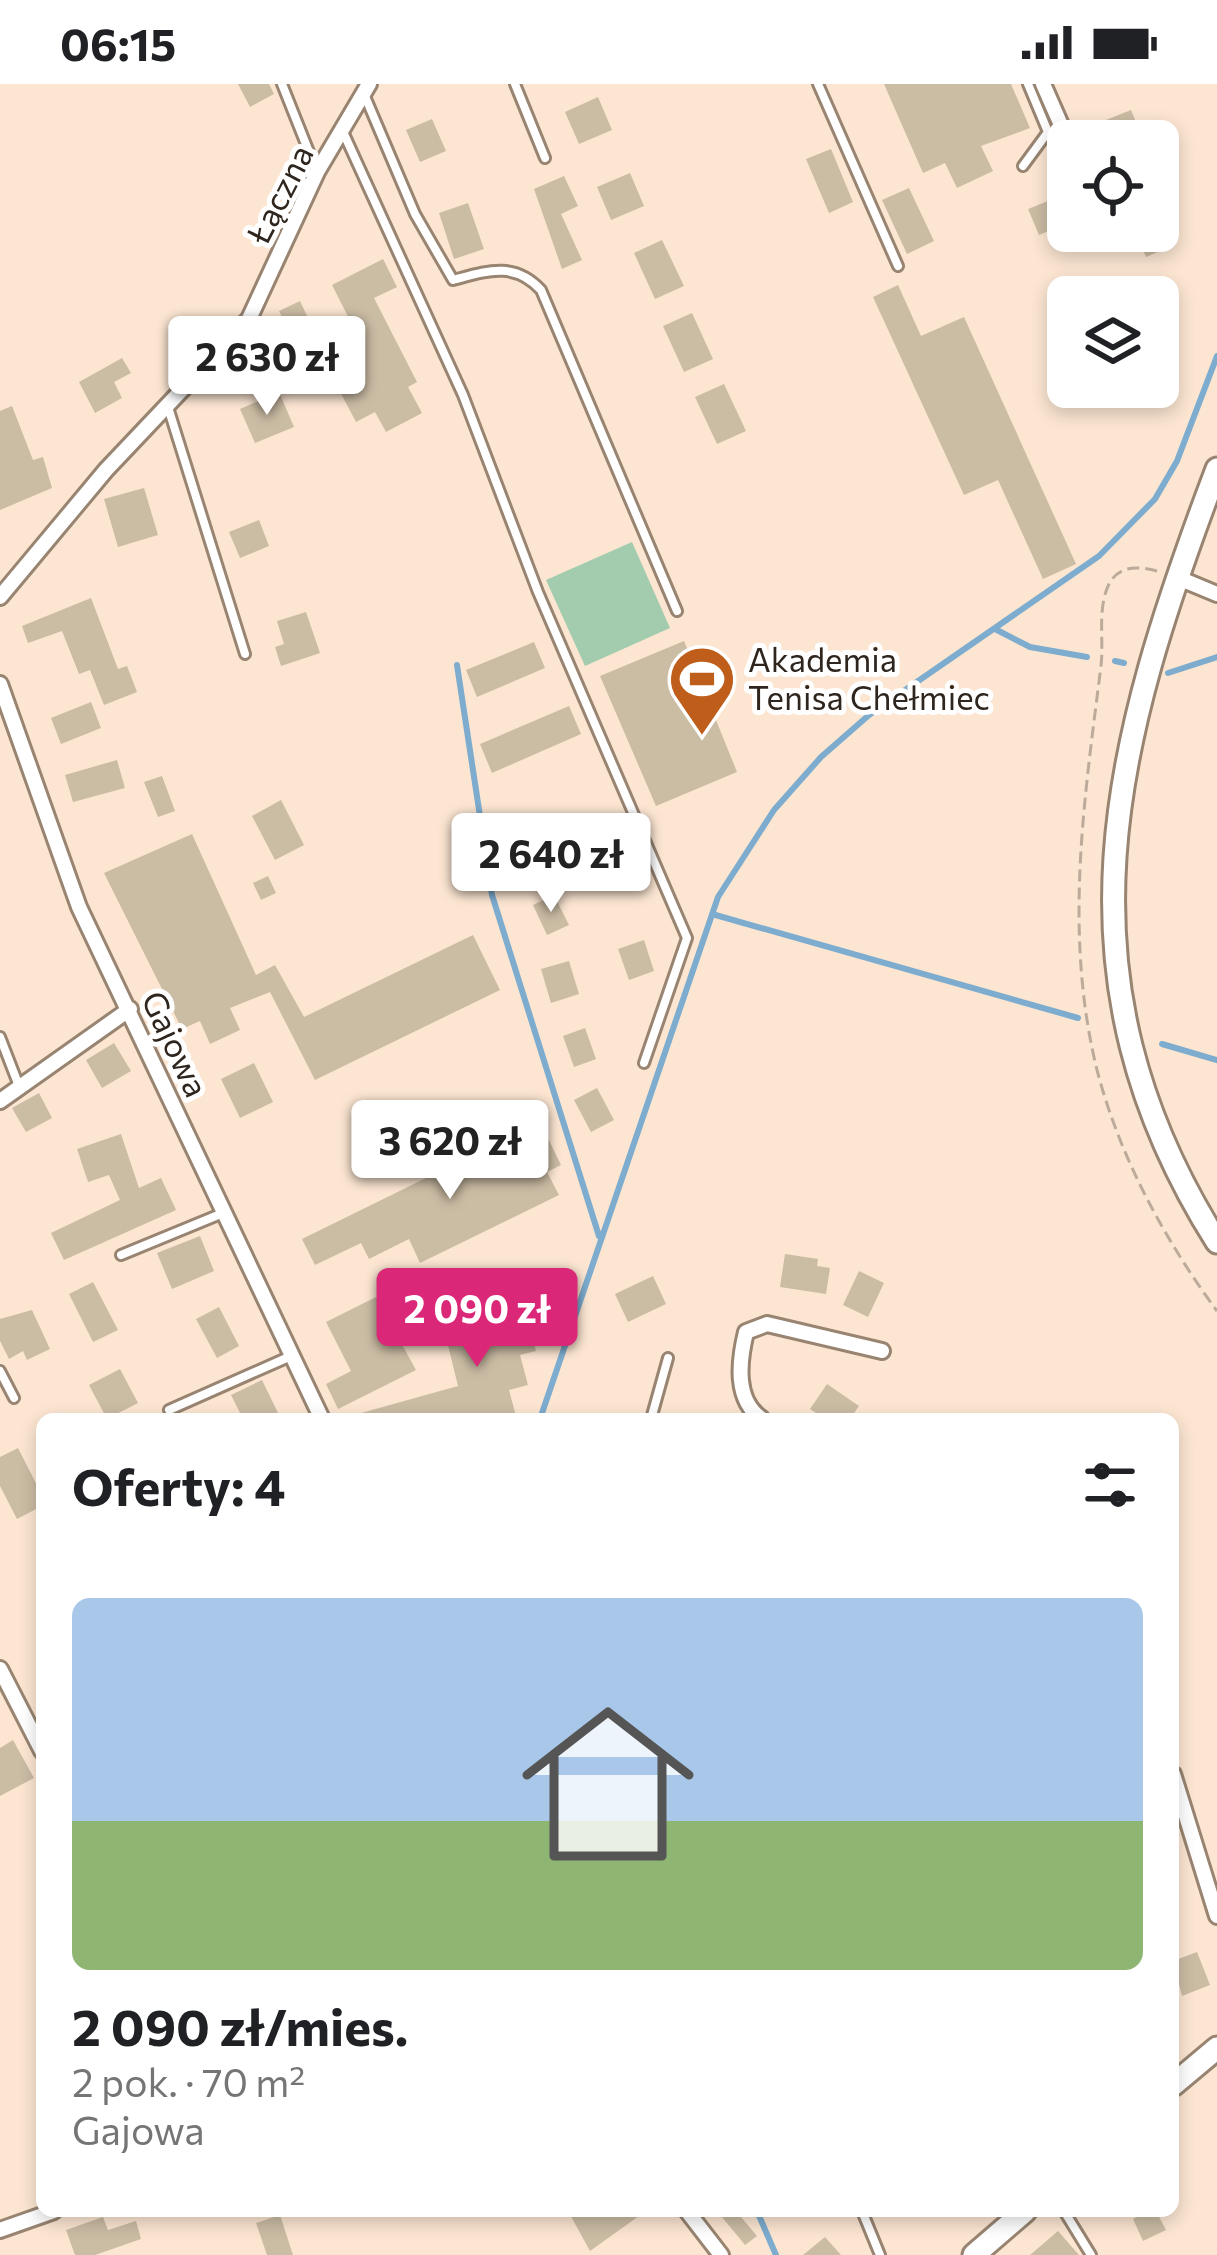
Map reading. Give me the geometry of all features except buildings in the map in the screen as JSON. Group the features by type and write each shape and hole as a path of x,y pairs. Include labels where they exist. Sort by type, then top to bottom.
{"main road":[{"path":"1217,469 1142,681 1119,790 1114,928 1138,1065 1172,1158 1217,1242"},
{"path":"1179,2080 1217,2048"},
{"path":"974,2255 1018,2217"}],"street":[{"path":"1043,84 1059,120"},
{"name":"Łączna","path":"0,597 166,404 249,320 317,172 344,134 366,88"},
{"path":"1176,577 1217,594"},
{"name":"Gajowa","path":"0,684 79,907 319,1413"},
{"path":"0,1101 130,1009"},
{"path":"754,1413 742,1388 746,1332 767,1324 882,1351"},
{"path":"0,1669 36,1739"},
{"path":"1179,1793 1217,1916"},
{"path":"0,2230 37,2217"},
{"path":"692,2217 721,2255"}],"lane":[{"path":"282,84 317,172"},
{"path":"515,84 545,158"},
{"path":"818,84 898,266"},
{"path":"1023,166 1048,132 1028,84"},
{"path":"366,88 415,214 453,280 506,268 530,278 541,290 677,611"},
{"path":"344,134 463,395 538,592 687,938 644,1063"},
{"path":"166,404 245,654"},
{"path":"0,1037 20,1090"},
{"path":"121,1255 223,1213"},
{"path":"169,1410 291,1356"},
{"path":"653,1413 668,1358"},
{"path":"0,1371 14,1398"},
{"path":"864,2217 880,2255"},
{"path":"1068,2217 1091,2255"}],"green space":[{"path":"632,542 670,628 585,666 546,580"}],"waterway":[{"path":"542,1413 718,897 774,810 821,757 869,715 1099,556 1155,499 1177,461 1217,356"},
{"path":"995,629 1030,647 1087,657"},
{"path":"1168,673 1217,657"},
{"path":"1115,661 1124,663"},
{"path":"457,665 492,895 599,1236"},
{"path":"712,914 1078,1018"},
{"path":"1162,1044 1217,1060"},
{"path":"760,2217 776,2255"}],"place":[{"name":"Akademia Tenisa Chełmiec","path":"702,738"}]}
